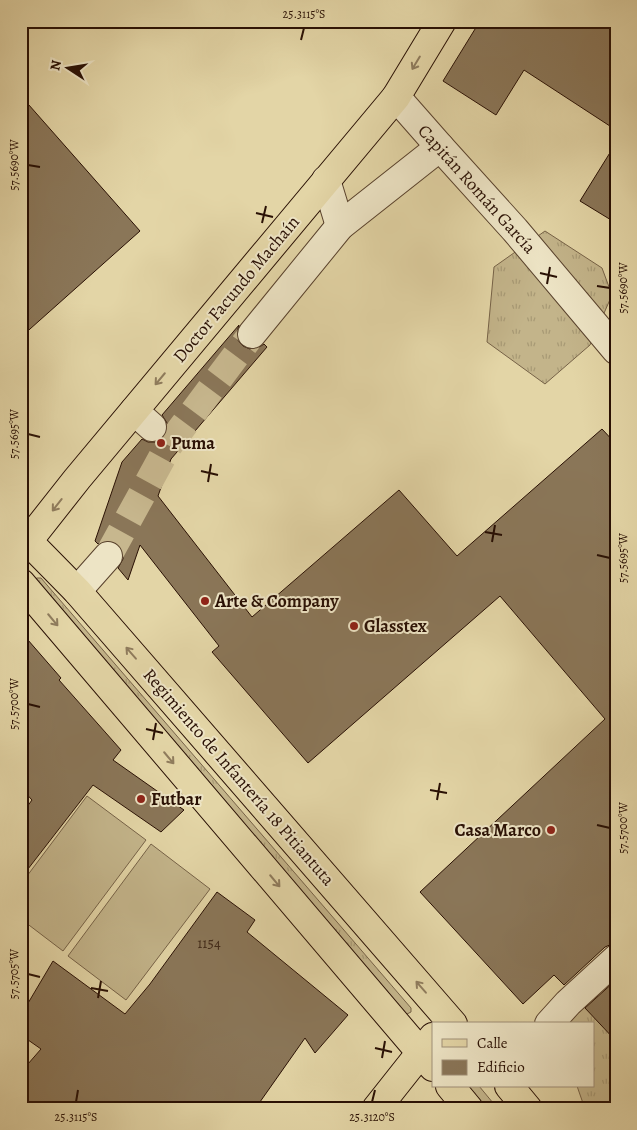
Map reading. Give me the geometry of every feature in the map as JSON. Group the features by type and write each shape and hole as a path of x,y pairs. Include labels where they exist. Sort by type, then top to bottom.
{"main road":[{"name":"Doctor Facundo Machaín","path":"24,542 77,479 143,419 326,180 396,97 442,21"},
{"name":"Regimiento de Infantería 18 Pitiantuta","path":"24,542 77,591 432,1028"},
{"path":"21,583 432,1029"},
{"path":"376,1109 432,1045"},
{"path":"452,1088 469,1109"},
{"path":"511,1088 528,1109"}],"street":[{"name":"Capitán Román García","path":"396,97 515,230 616,350"},
{"path":"252,334 340,226 440,147"},
{"path":"326,180 340,226"},
{"path":"77,591 108,556"},
{"path":"550,1022 616,958"}],"green space":[{"path":"545,231 602,268 612,295 590,345 545,384 487,342 494,267"},
{"path":"41,578 411,1008 411,1012 404,1013 35,579"},
{"path":"87,796 146,840 63,951 21,919 21,884"},
{"path":"151,844 210,889 126,1000 68,956"},
{"path":"593,991 616,1021 616,1109 585,1109 578,1088 594,1088 594,1022 568,1022"},
{"path":"470,1088 481,1088 498,1109 488,1109"}],"building":[{"path":"480,21 616,21 616,130 524,70 496,115 443,81"},
{"path":"21,96 140,231 21,337"},
{"path":"616,143 616,223 580,201"},
{"path":"239,325 237,339 243,346 250,349 258,348 264,344 267,347 171,459 158,496 252,617 399,490 457,556 602,429 616,444 616,944 605,947 564,985 554,975 523,1004 420,892 605,719 500,596 308,763 212,652 219,646 140,545 128,580 118,568 123,559 123,552 119,545 111,541 104,541 98,544 95,541 122,462 142,439 148,442 156,442 164,437 167,423 162,415"},
{"path":"21,632 61,678 59,680 121,750 113,760 184,810 161,832 93,785 21,878 21,815 32,800 21,788"},
{"path":"217,892 255,920 247,932 348,1015 315,1053 305,1038 255,1109 21,1109 21,1072 41,1049 21,1035 21,1015 53,961 125,1014 150,984"},
{"path":"616,980 616,1041 585,1008"}],"tunnel":[{"path":"108,556 169,445 252,334"}],"place":[{"name":"Puma","path":"161,443"},
{"name":"Arte & Company","path":"205,601"},
{"name":"Glasstex","path":"354,626"},
{"name":"Futbar","path":"141,799"},
{"name":"Casa Marco","path":"551,830"}]}
